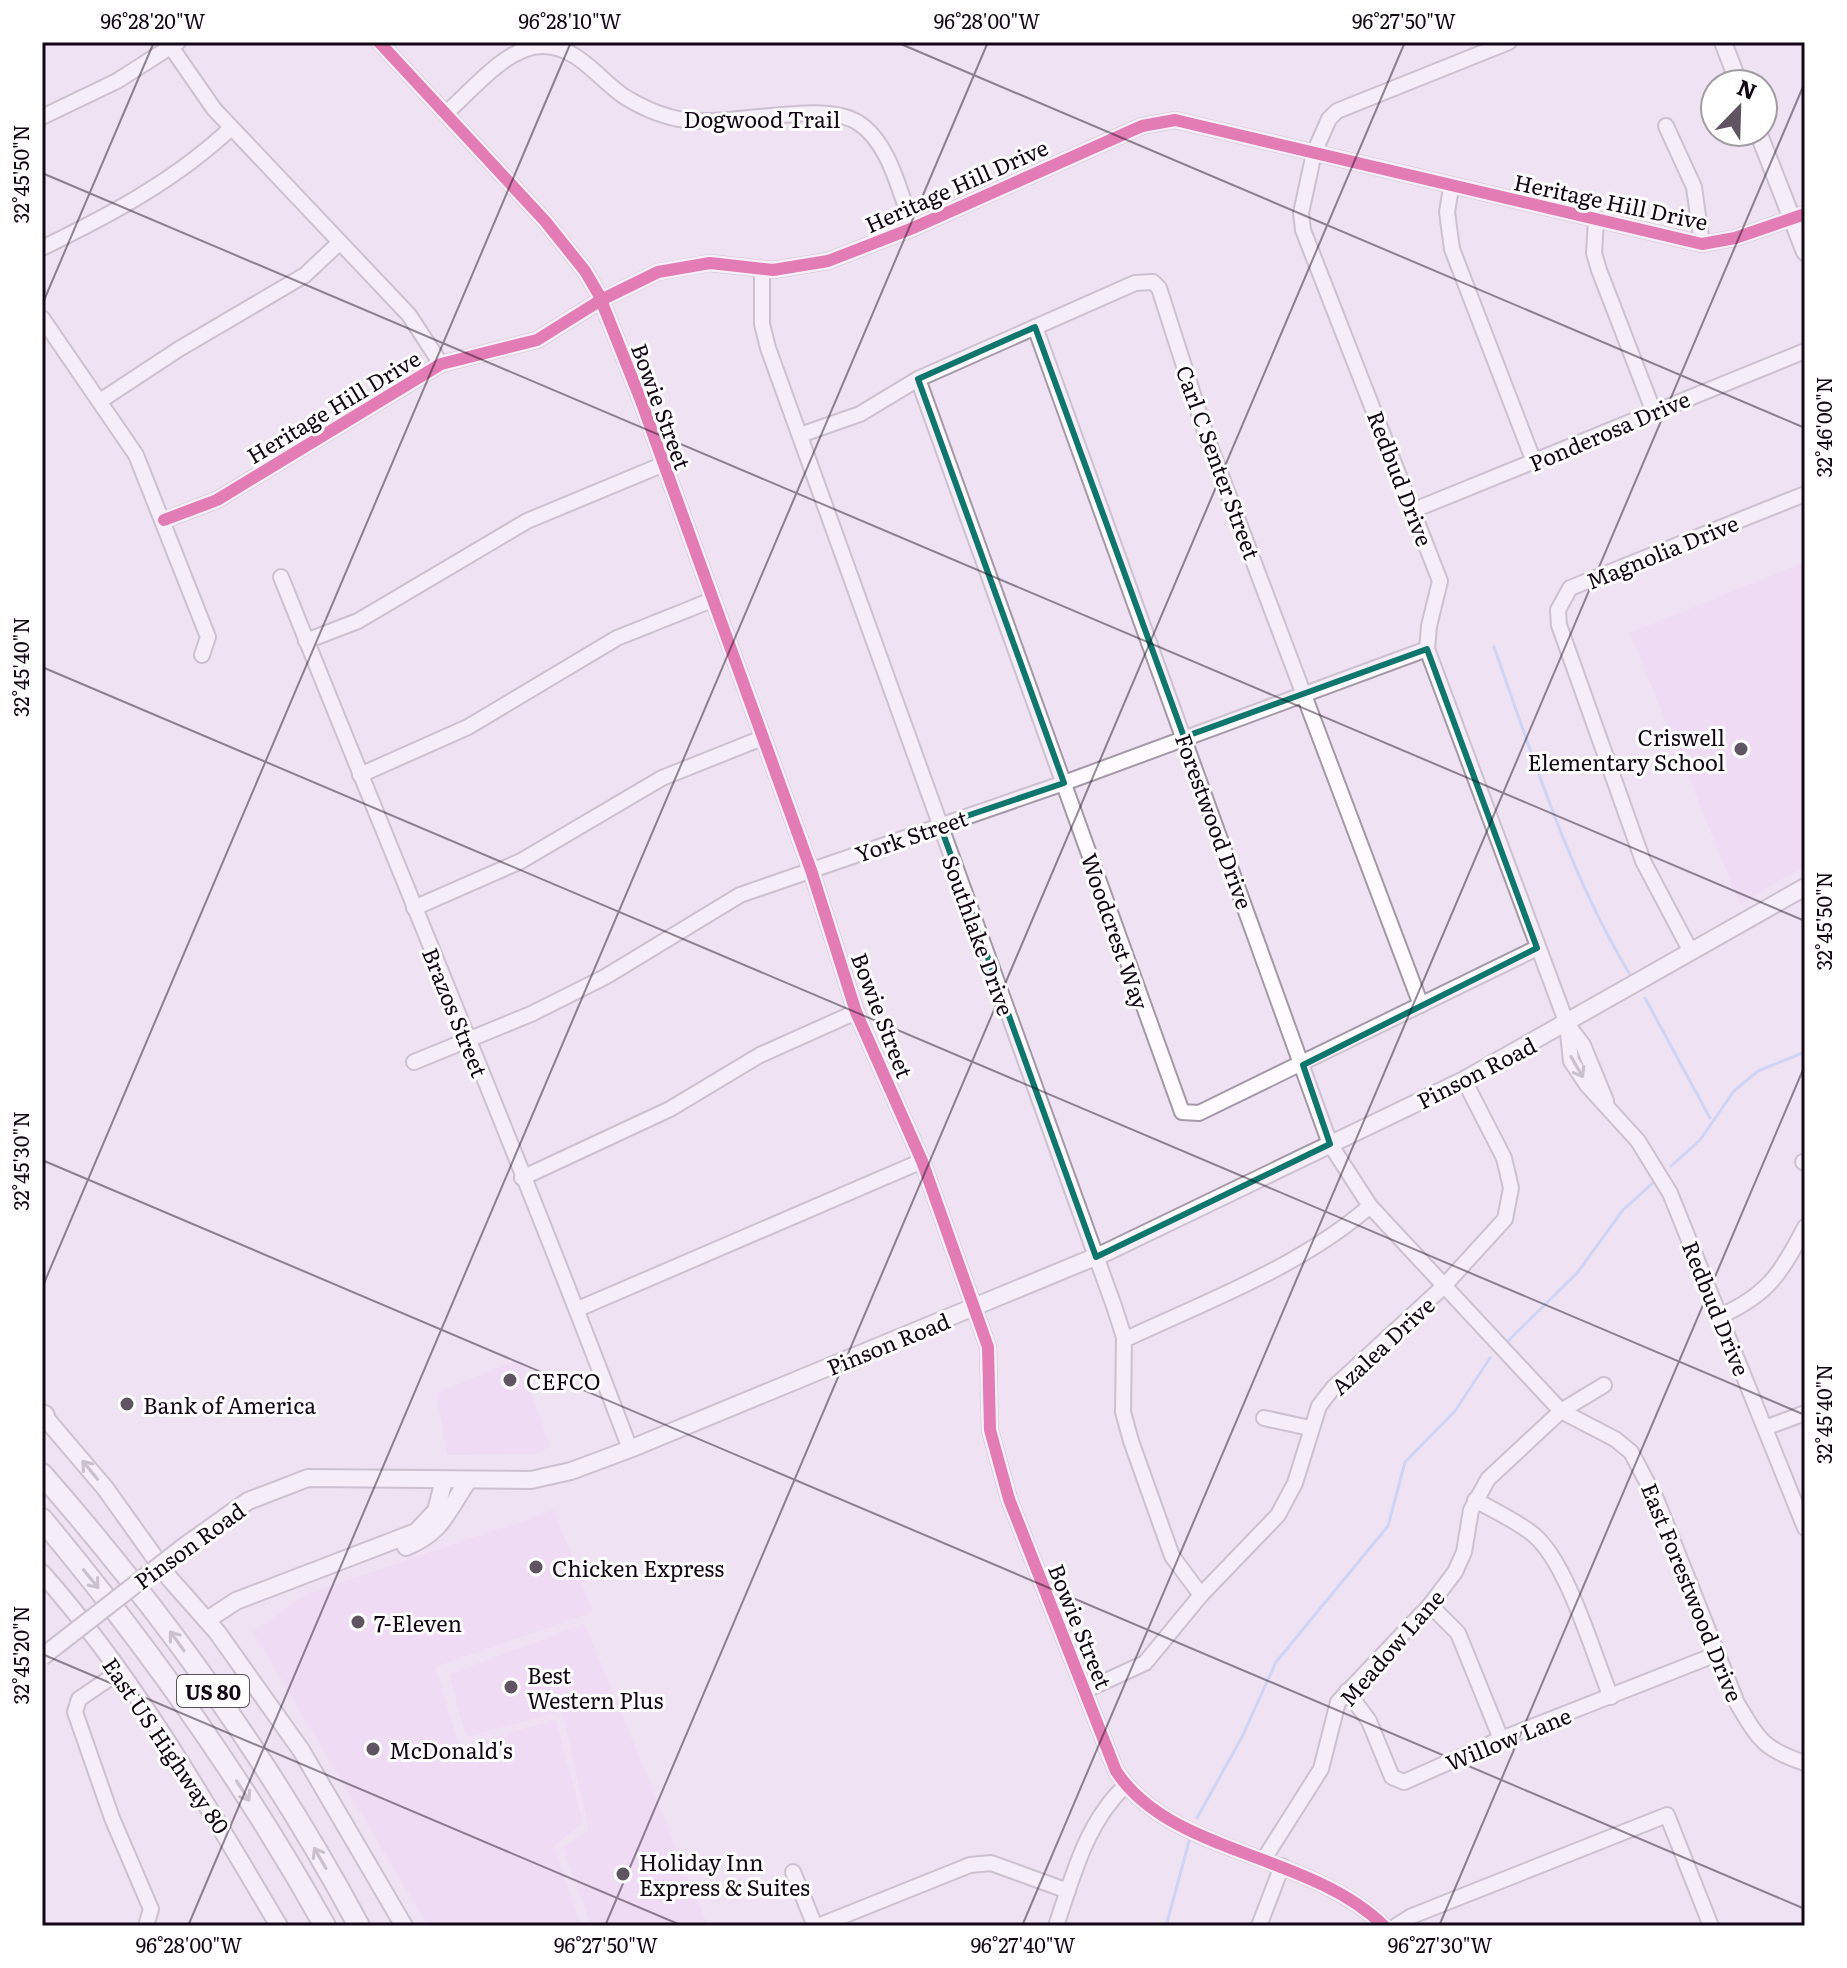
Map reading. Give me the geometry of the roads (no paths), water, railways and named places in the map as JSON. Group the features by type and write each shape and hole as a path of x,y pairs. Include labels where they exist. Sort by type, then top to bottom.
{"highway":[{"name":"US 80","path":"42,1474 151,1606 217,1698 314,1847 359,1926"},
{"name":"US 80","path":"42,1519 180,1698 246,1795 325,1926"}],"main road":[{"path":"1723,42 1733,68"},
{"path":"1766,148 1798,216 1805,252"},
{"name":"Pinson Road","path":"42,1657 248,1501 308,1478 360,1476 468,1481 546,1477 630,1449 1096,1257 1464,1080 1805,887"},
{"path":"43,1415 92,1471 170,1579 207,1620 302,1751 404,1926"},
{"path":"207,1620 236,1601 422,1527 436,1511 444,1480"},
{"path":"350,1558 385,1555 429,1537 446,1521 468,1481"},
{"name":"East US Highway 80","path":"42,1573 119,1672 233,1845 279,1926"}],"street":[{"name":"Bowie Street","path":"379,42 545,221 585,271 601,300 664,464 811,870 856,1012 922,1161 988,1347 987,1407 1000,1470 1109,1756 1125,1786 1166,1818 1321,1881 1359,1904 1384,1926"},
{"name":"Redbud Drive","path":"1509,42 1337,111 1329,119 1314,153 1301,213 1303,230 1440,581 1427,649 1537,948 1567,1024 1583,1045 1606,1101 1657,1168 1805,1528"},
{"path":"42,117 117,81 175,44 208,102 417,325 441,364"},
{"name":"Dogwood Trail","path":"446,113 515,53 545,46 572,54 628,99 669,117 713,121 842,115 871,134 887,159 913,228"},
{"name":"Heritage Hill Drive","path":"164,520 217,500 441,364 537,340 601,300 658,272 710,263 762,270 828,261 913,228 1109,139 1161,121 1175,120 1451,188 1702,244 1735,238 1798,216"},
{"path":"1666,126 1694,187 1702,244"},
{"path":"42,248 130,203 198,157 231,128"},
{"path":"1451,188 1447,212 1452,249 1534,462"},
{"path":"1596,219 1594,253 1599,270 1653,410"},
{"path":"100,401 157,362 305,275 340,242"},
{"name":"Southlake Drive","path":"762,270 762,324 1124,1340 1123,1412 1131,1441 1172,1556 1201,1595"},
{"name":"Carl C Senter Street","path":"800,435 860,414 918,379 1135,283 1146,281 1159,288 1208,441 1421,1005"},
{"path":"42,318 136,455 208,637 202,655"},
{"name":"Forestwood Drive","path":"1035,327 1330,1144 1370,1206 1443,1287"},
{"name":"Ponderosa Drive","path":"1414,510 1653,410 1805,351"},
{"name":"Woodcrest Way","path":"918,379 1182,1112 1199,1113 1303,1065 1537,948"},
{"path":"306,641 358,621 527,521 664,464"},
{"name":"Magnolia Drive","path":"1690,950 1643,861 1559,625 1558,610 1570,588 1805,494"},
{"name":"Brazos Street","path":"281,577 522,1178 578,1309 630,1449"},
{"path":"360,775 468,727 617,638 712,600"},
{"name":"York Street","path":"414,1062 467,1042 605,977 720,904 1064,783 1427,649"},
{"path":"414,908 521,861 662,778 762,738"},
{"path":"522,1178 670,1109 760,1055 856,1012"},
{"name":"Azalea Drive","path":"1086,1690 1145,1663 1201,1595 1288,1500 1310,1428 1319,1406 1333,1388 1443,1287 1505,1219 1511,1188 1504,1158 1464,1080"},
{"path":"578,1309 922,1161"},
{"path":"1124,1340 1310,1249 1370,1206"},
{"path":"1720,1316 1749,1303 1771,1285 1805,1227"},
{"name":"East Forestwood Drive","path":"1443,1287 1561,1411 1615,1439 1637,1461 1657,1501 1737,1703 1756,1734 1773,1752 1805,1763"},
{"name":"Meadow Lane","path":"1264,1859 1321,1769 1334,1714 1347,1691 1430,1605 1462,1559 1475,1500 1488,1479 1561,1411 1604,1385"},
{"path":"1765,1428 1805,1413"},
{"path":"1264,1418 1310,1428"},
{"path":"1475,1500 1521,1526 1547,1550 1564,1579 1611,1697"},
{"path":"1430,1605 1458,1633 1501,1739"},
{"name":"Willow Lane","path":"1347,1691 1369,1721 1386,1768 1399,1781 1717,1654"},
{"path":"119,1672 79,1699 75,1712 112,1818 151,1909 146,1926"},
{"path":"1056,1926 1096,1819 1125,1786"},
{"path":"1396,1926 1412,1916 1667,1815 1711,1926"},
{"path":"793,1872 817,1926 970,1865 991,1863 1068,1891"},
{"path":"1259,1926 1282,1866"}],"waterway":[{"path":"1494,647 1570,855 1629,973"},
{"path":"1645,998 1710,1118"},
{"path":"1671,1166 1700,1140 1734,1091 1758,1071 1805,1052"},
{"path":"1508,1341 1577,1273 1623,1210 1655,1181"},
{"path":"1197,1818 1242,1737 1276,1662 1388,1526 1405,1462 1455,1411 1490,1358"},
{"path":"1166,1926 1190,1838"}],"place":[{"name":"Criswell Elementary School","path":"1741,749"},
{"name":"CEFCO","path":"510,1380"},
{"name":"Bank of America","path":"127,1404"},
{"name":"Chicken Express","path":"536,1567"},
{"name":"7-Eleven","path":"358,1622"},
{"name":"Best Western Plus","path":"511,1687"},
{"name":"McDonald's","path":"373,1749"},
{"name":"Holiday Inn Express & Suites","path":"623,1874"}]}
